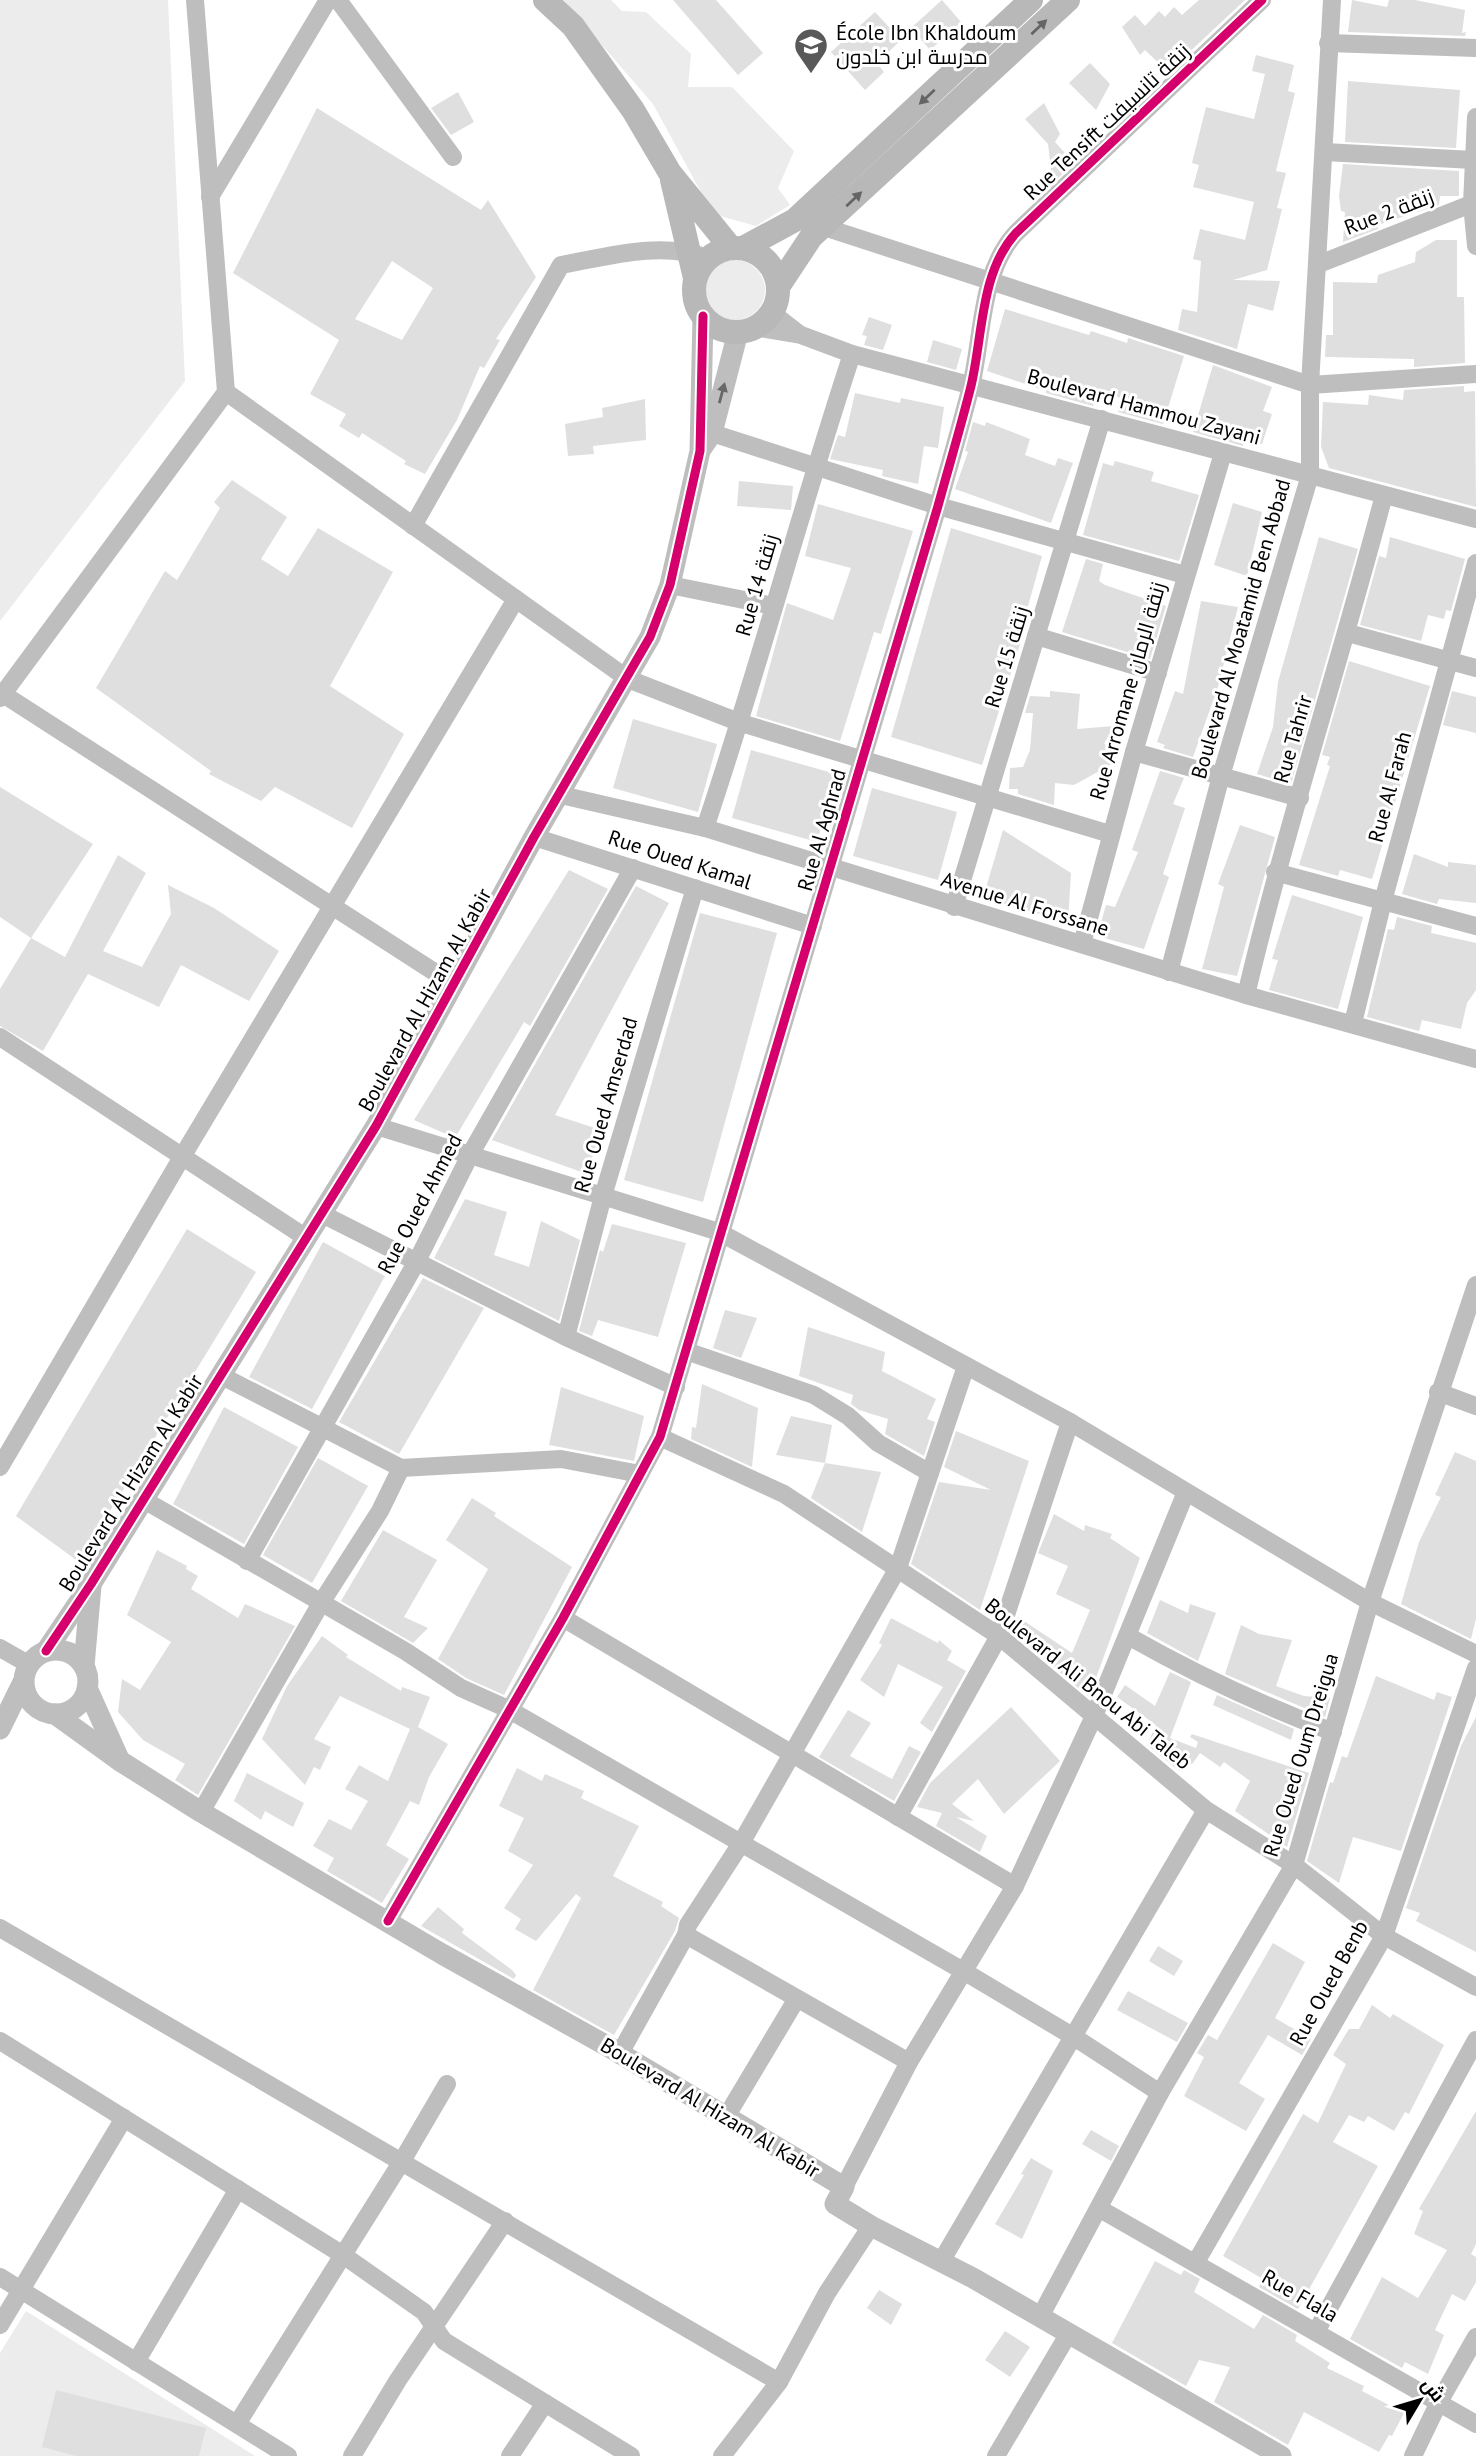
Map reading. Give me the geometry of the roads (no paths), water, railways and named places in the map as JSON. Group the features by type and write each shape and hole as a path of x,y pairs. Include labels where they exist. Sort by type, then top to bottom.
{"main road":[{"path":"545,0 573,26 626,99 670,173 713,257"},
{"path":"1031,0 795,220 713,257 695,298 703,316 719,328 755,324 811,237 1068,0"},
{"path":"670,173 713,257"},
{"path":"713,257 767,262 778,287"}],"street":[{"path":"195,0 226,392 2,696 453,984"},
{"path":"210,197 328,0"},
{"path":"338,0 453,157"},
{"name":"Rue Tensift زنقة تانسيفت","path":"991,281 1007,242 1262,0"},
{"name":"Boulevard Al Moatamid Ben Abbad","path":"1169,972 1221,776 1310,475 1310,385 1332,0"},
{"path":"1328,43 1476,48"},
{"path":"1476,117 1473,160 1476,246"},
{"path":"1325,152 1473,160"},
{"name":"Rue 2 زنقة","path":"1319,264 1474,203"},
{"path":"824,227 1310,385 1476,374"},
{"path":"413,526 561,265 650,249 713,257"},
{"name":"Rue Al Aghrad","path":"388,1921 562,1618 660,1437 719,1232 938,506 971,384 991,281"},
{"name":"Boulevard Al Hizam Al Kabir","path":"703,316 704,434"},
{"name":"Boulevard Al Hizam Al Kabir","path":"46,1651 92,1584 376,1126 534,837 628,679 650,637 670,584 704,434 755,324"},
{"name":"Boulevard Hammou Zayani","path":"755,324 801,335 852,354 1476,519"},
{"name":"Rue 14 زنقة","path":"705,828 741,723 814,467 852,354"},
{"path":"226,392 628,679 741,723 1110,834"},
{"name":"Rue 15 زنقة","path":"954,907 1102,419"},
{"path":"704,434 938,506 1185,575"},
{"name":"Rue Arromane زنقة الرمان","path":"1082,944 1110,834 1223,453"},
{"name":"Rue Tahrir","path":"1246,995 1275,872 1300,798 1348,633 1384,495"},
{"name":"Rue Al Farah","path":"1353,1023 1383,901 1476,563"},
{"path":"670,584 774,607"},
{"path":"0,1467 182,1157 516,600"},
{"path":"1348,633 1476,668"},
{"path":"1036,636 1158,673"},
{"path":"1134,752 1300,798"},
{"name":"Avenue Al Forssane","path":"561,795 705,828 829,864 954,907 1169,972 1476,1059"},
{"name":"Rue Oued Kamal","path":"534,837 813,926"},
{"name":"Rue Oued Ahmed","path":"247,1561 417,1261 470,1155 633,869"},
{"path":"1275,872 1476,926"},
{"name":"Rue Oued Amserdad","path":"566,1337 603,1196 695,888"},
{"path":"0,1037 305,1237"},
{"path":"376,1126 719,1232 1070,1422 1370,1602 1476,1654"},
{"path":"320,1213 566,1337 676,1387"},
{"name":"Rue Oued Oum Dreigua","path":"1040,2317 1160,2093 1294,1865 1370,1602 1438,1392 1475,1289"},
{"path":"686,1351 814,1395 848,1416 878,1443 930,1473"},
{"path":"619,2055 686,1935 688,1925 740,1844 898,1568 966,1366"},
{"path":"220,1375 401,1468 561,1459 640,1474"},
{"path":"1438,1392 1476,1406"},
{"path":"898,1817 999,1636 1070,1422"},
{"name":"Boulevard Ali Bnou Abi Taleb","path":"660,1437 784,1494 999,1636 1206,1810 1294,1865 1384,1936 1476,1987"},
{"path":"201,1812 321,1603 380,1511 401,1468"},
{"path":"844,2187 909,2062 1015,1886 1094,1716 1186,1492"},
{"path":"144,1500 405,1651 461,1688 508,1709 965,1972 1074,2037 1160,2093"},
{"name":"Boulevard Al Hizam Al Kabir","path":"85,1666 92,1584"},
{"path":"562,1618 1015,1886"},
{"path":"1128,1636 1260,1705 1334,1732"},
{"path":"0,1648 26,1673 27,1697 50,1714"},
{"path":"0,1729 26,1673 46,1651 68,1651 85,1666 88,1688 120,1761"},
{"name":"Rue Oued Benb","path":"1196,2262 1384,1936 1476,1668"},
{"path":"0,1738 27,1718 76,1707 88,1688"},
{"name":"Boulevard Al Hizam Al Kabir","path":"50,1714 201,1812 844,2187 835,2204 871,2226 942,2260 1281,2456"},
{"path":"942,2260 1206,1810"},
{"path":"0,1928 779,2382"},
{"path":"686,1935 909,2062"},
{"path":"726,2117 796,2000"},
{"path":"1316,2332 1476,2040"},
{"path":"0,2041 343,2255 424,2312 444,2341 631,2456"},
{"path":"237,2424 402,2161 447,2084"},
{"path":"0,2325 124,2118"},
{"path":"136,2362 237,2189"},
{"name":"Rue Flala","path":"1100,2209 1476,2424"},
{"path":"352,2456 434,2326 505,2221"},
{"path":"722,2456 779,2382 827,2293 871,2226"},
{"path":"0,2277 288,2456"},
{"path":"996,2456 1069,2333"},
{"path":"1413,2456 1438,2402 1476,2337"},
{"path":"510,2456 545,2403"}],"place":[{"name":"École Ibn Khaldoum مدرسة ابن خلدون","path":"811,75"}]}
